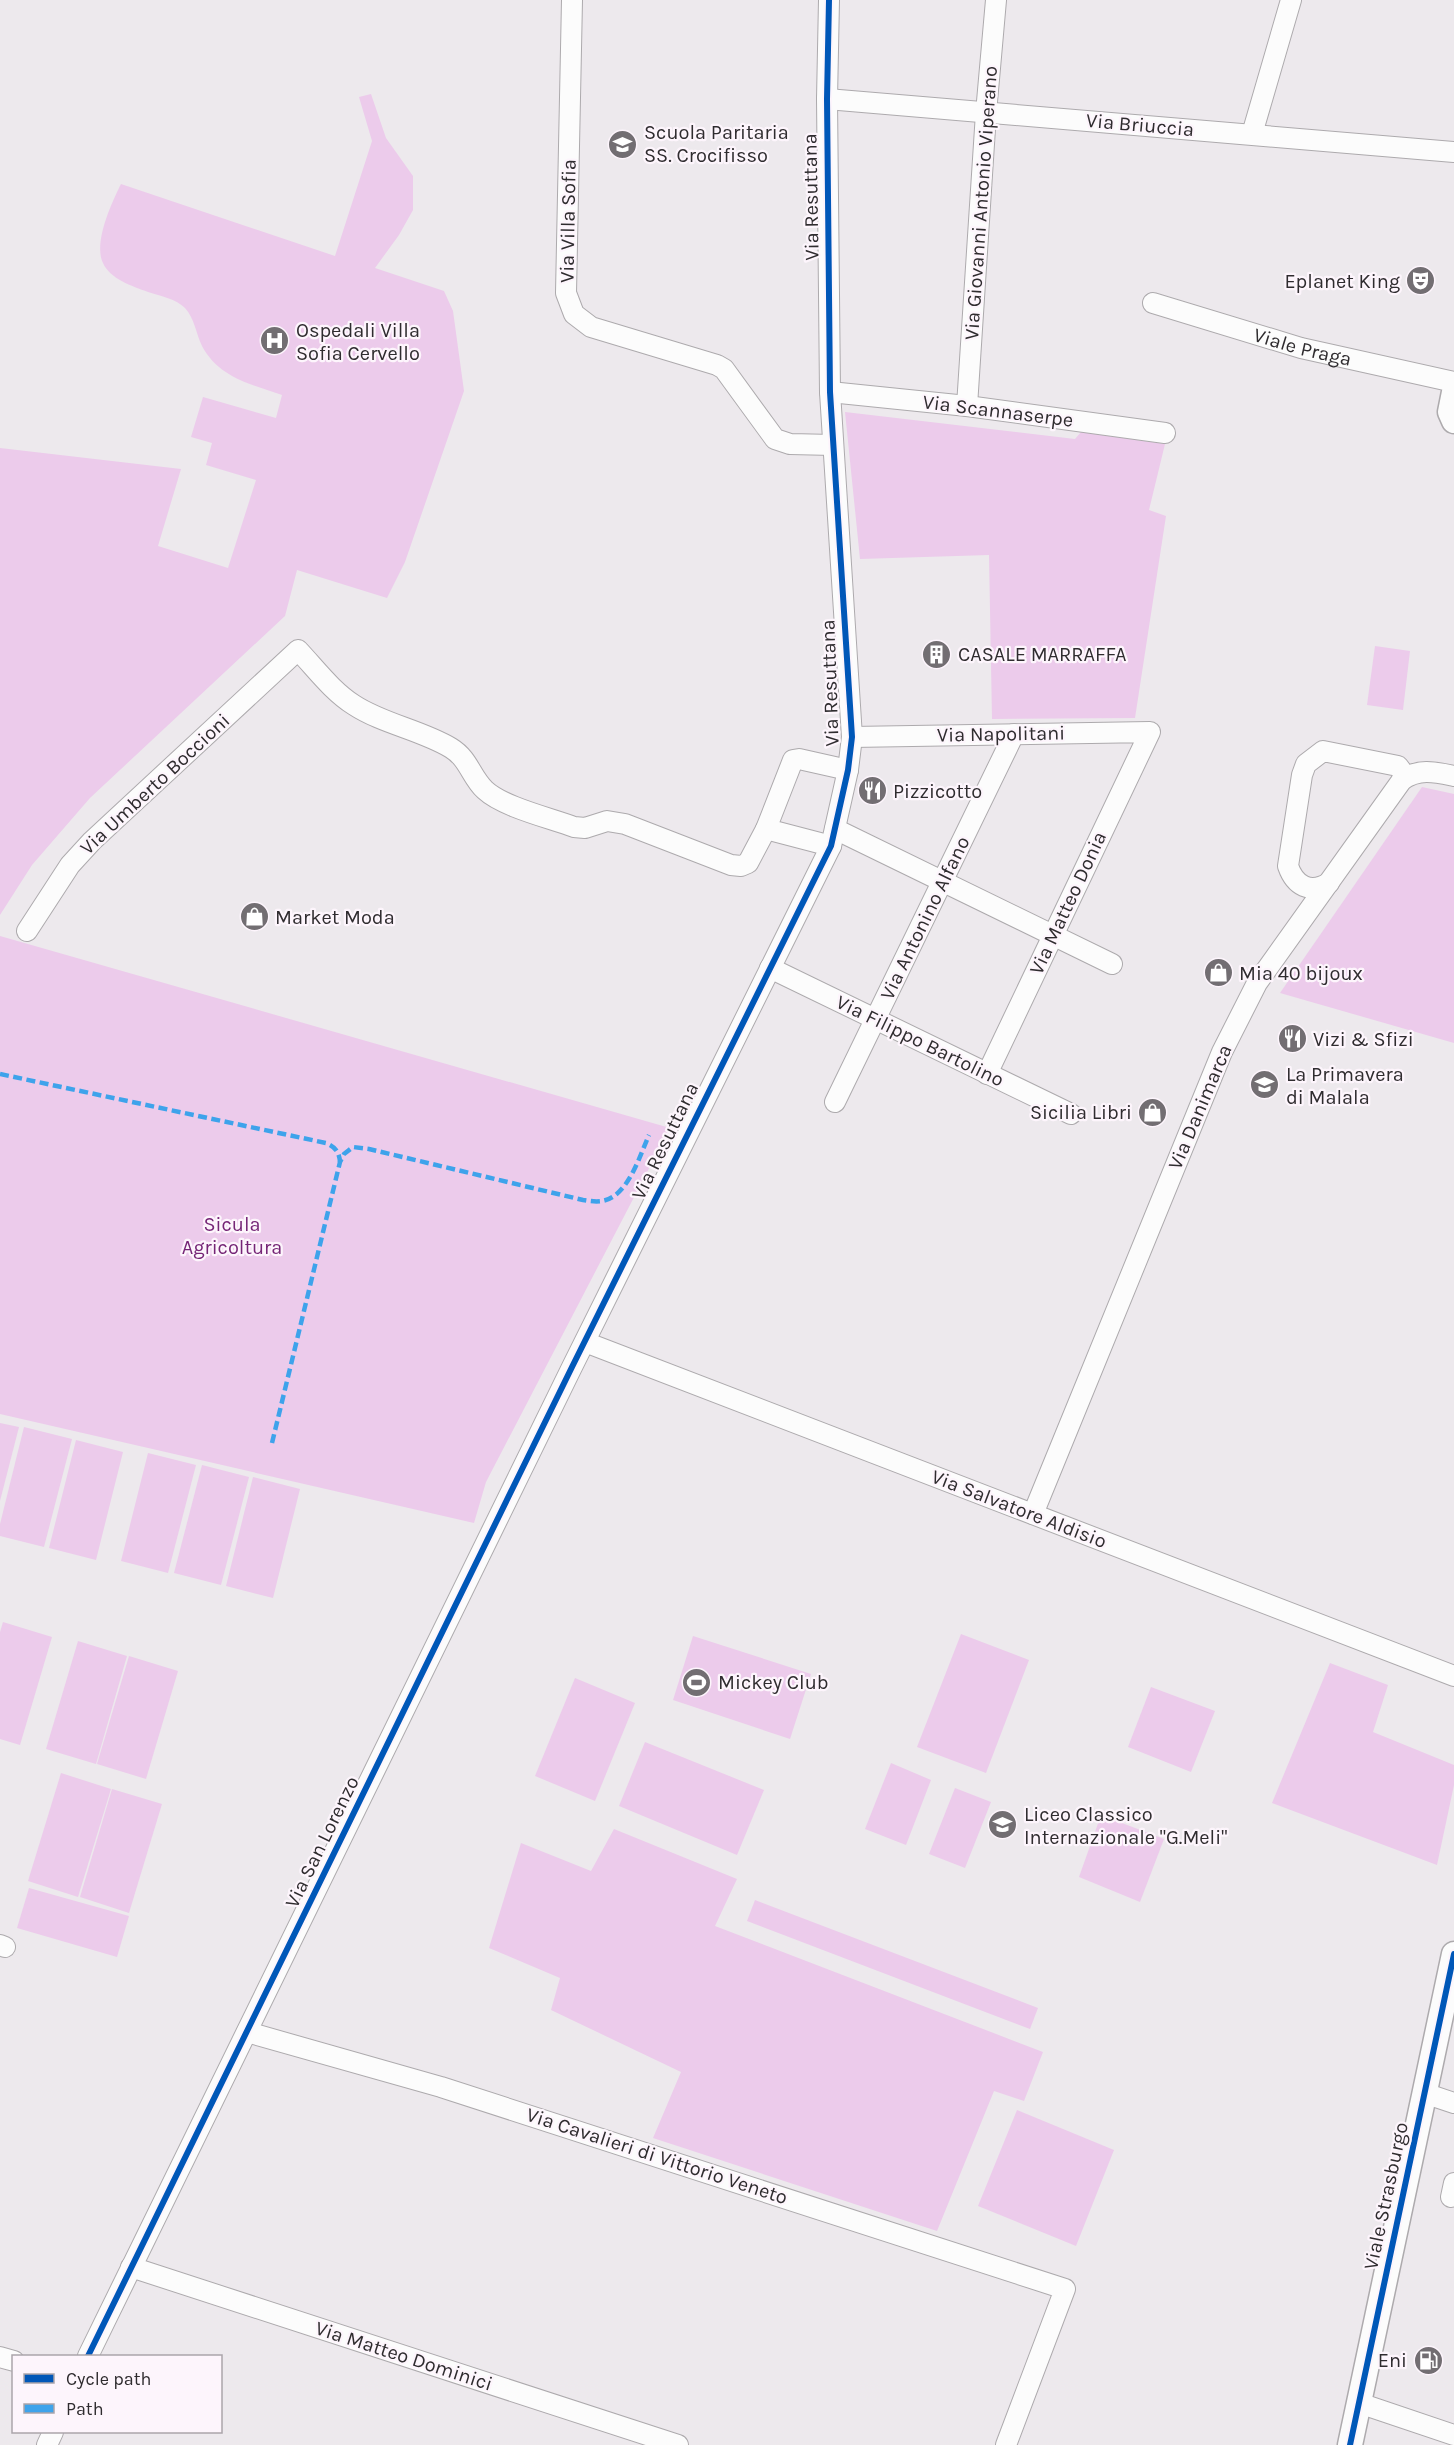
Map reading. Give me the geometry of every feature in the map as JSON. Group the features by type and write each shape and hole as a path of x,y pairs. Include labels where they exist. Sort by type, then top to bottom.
{"street":[{"name":"Via Villa Sofia","path":"572,0 566,293 574,314 591,327 717,364 724,369 775,439 790,444 833,445"},
{"name":"Via Resuttana","path":"585,1342 833,838 848,770 852,737 830,392 827,99 829,0"},
{"name":"Via Giovanni Antonio Viperano","path":"967,406 986,113 996,0"},
{"path":"1252,134 1291,0"},
{"name":"Via Briuccia","path":"827,99 1454,152"},
{"name":"Viale Praga","path":"1153,303 1301,348 1454,382"},
{"name":"Via Scannaserpe","path":"830,392 967,406 1166,433"},
{"path":"1454,392 1450,412 1454,421"},
{"name":"Via Umberto Boccioni","path":"27,932 70,865 92,841 298,650 335,690 355,706 451,748 468,762 475,778 484,790 496,799 574,827 585,828 607,821 625,824 731,865 741,866 748,863 766,829"},
{"name":"Via Napolitani","path":"852,737 1150,732"},
{"name":"Via Matteo Donia","path":"987,1074 1150,732"},
{"name":"Via Antonino Alfano","path":"835,1102 1014,734"},
{"path":"1329,883 1320,888 1306,886 1292,876 1288,866 1297,802 1306,764 1323,751 1336,753 1398,766 1404,774 1402,780"},
{"path":"848,770 799,759 793,760 766,829 833,838 943,882 1112,964"},
{"path":"1402,780 1421,771 1454,776"},
{"name":"Via Danimarca","path":"1033,1514 1237,1020 1257,983 1402,780"},
{"name":"Via Filippo Bartolino","path":"770,968 1071,1114"},
{"name":"Via Salvatore Aldisio","path":"585,1342 1454,1676"},
{"name":"Via San Lorenzo","path":"88,2355 585,1342"},
{"name":"Viale Strasburgo","path":"1350,2445 1454,1954"},
{"name":"Via Cavalieri di Vittorio Veneto","path":"246,2032 441,2087 1065,2289 1006,2445"},
{"path":"1424,2093 1454,2103"},
{"name":"Via Matteo Dominici","path":"131,2267 678,2445"},
{"path":"1359,2403 1454,2435"}],"green space":[{"path":"371,94 386,138 413,176 413,210 399,235 375,268 444,291 453,311 464,391 405,562 387,598 297,570 285,616 90,798 32,865 0,915 0,448 181,469 158,546 228,568 256,480 206,465 212,443 191,437 203,397 276,418 282,395 248,383 217,366 202,346 191,317 177,302 116,278 106,269 100,245 105,223 121,184 335,256 372,141 359,97"},
{"path":"845,412 1075,439 1081,432 1165,444 1149,510 1166,516 1135,718 992,719 989,555 860,559"},
{"path":"1375,646 1410,651 1403,710 1367,705"},
{"path":"1422,787 1454,794 1454,1043 1280,993"},
{"name":"Sicula Agricoltura","path":"0,936 670,1128 486,1482 474,1523 0,1414"},
{"path":"0,1423 19,1427 0,1501"},
{"path":"24,1427 72,1439 44,1547 0,1536 0,1524"},
{"path":"76,1440 123,1452 96,1560 49,1548"},
{"path":"148,1453 196,1465 168,1573 121,1561"},
{"path":"202,1465 249,1477 221,1585 174,1573"},
{"path":"253,1477 300,1489 273,1598 226,1586"},
{"path":"3,1622 52,1637 20,1745 0,1739 0,1632"},
{"path":"961,1634 1029,1660 986,1773 917,1747"},
{"path":"693,1636 811,1674 790,1739 673,1700"},
{"path":"78,1641 127,1656 96,1764 46,1749"},
{"path":"129,1656 178,1671 146,1779 97,1764"},
{"path":"1330,1663 1388,1685 1373,1732 1454,1765 1454,1785 1437,1865 1272,1803"},
{"path":"575,1678 635,1703 595,1801 535,1776"},
{"path":"1151,1687 1215,1711 1191,1772 1128,1747"},
{"path":"645,1742 764,1790 737,1855 619,1806"},
{"path":"891,1763 931,1780 906,1845 865,1829"},
{"path":"61,1773 111,1789 78,1897 28,1881"},
{"path":"955,1788 991,1802 965,1868 929,1854"},
{"path":"112,1789 162,1804 129,1913 80,1897"},
{"path":"1101,1815 1164,1839 1140,1902 1079,1877"},
{"path":"614,1829 737,1879 715,1926 1043,2052 1024,2101 994,2091 937,2231 653,2138 681,2072 551,2010 560,1978 489,1948 521,1843 591,1871"},
{"path":"29,1888 129,1916 117,1957 17,1928"},
{"path":"755,1900 1038,2008 1030,2029 747,1921"},
{"path":"1017,2110 1114,2150 1076,2246 978,2206"}],"marked path":[{"path":"0,1074 326,1143 336,1150 340,1162"},
{"path":"272,1443 340,1162 344,1154 353,1147 369,1149 583,1200 600,1201 611,1198 626,1184 649,1135"}],"cycle path":[{"path":"88,2355 572,1367 831,846 848,770 852,737 830,392 827,99 829,0"},
{"path":"1350,2445 1454,1954"}],"place":[{"name":"Scuola Paritaria SS. Crocifisso","path":"623,144"},
{"name":"Eplanet King","path":"1421,281"},
{"name":"Ospedali Villa Sofia Cervello","path":"275,341"},
{"name":"CASALE MARRAFFA","path":"937,654"},
{"name":"Pizzicotto","path":"872,791"},
{"name":"Market Moda","path":"254,917"},
{"name":"Mia 40 bijoux","path":"1218,973"},
{"name":"Vizi & Sfizi","path":"1292,1039"},
{"name":"La Primavera di Malala","path":"1265,1085"},
{"name":"Sicilia Libri","path":"1153,1112"},
{"name":"Mickey Club","path":"697,1682"},
{"name":"Liceo Classico Internazionale \"G.Meli\"","path":"1003,1825"},
{"name":"Eni","path":"1428,2360"}]}
